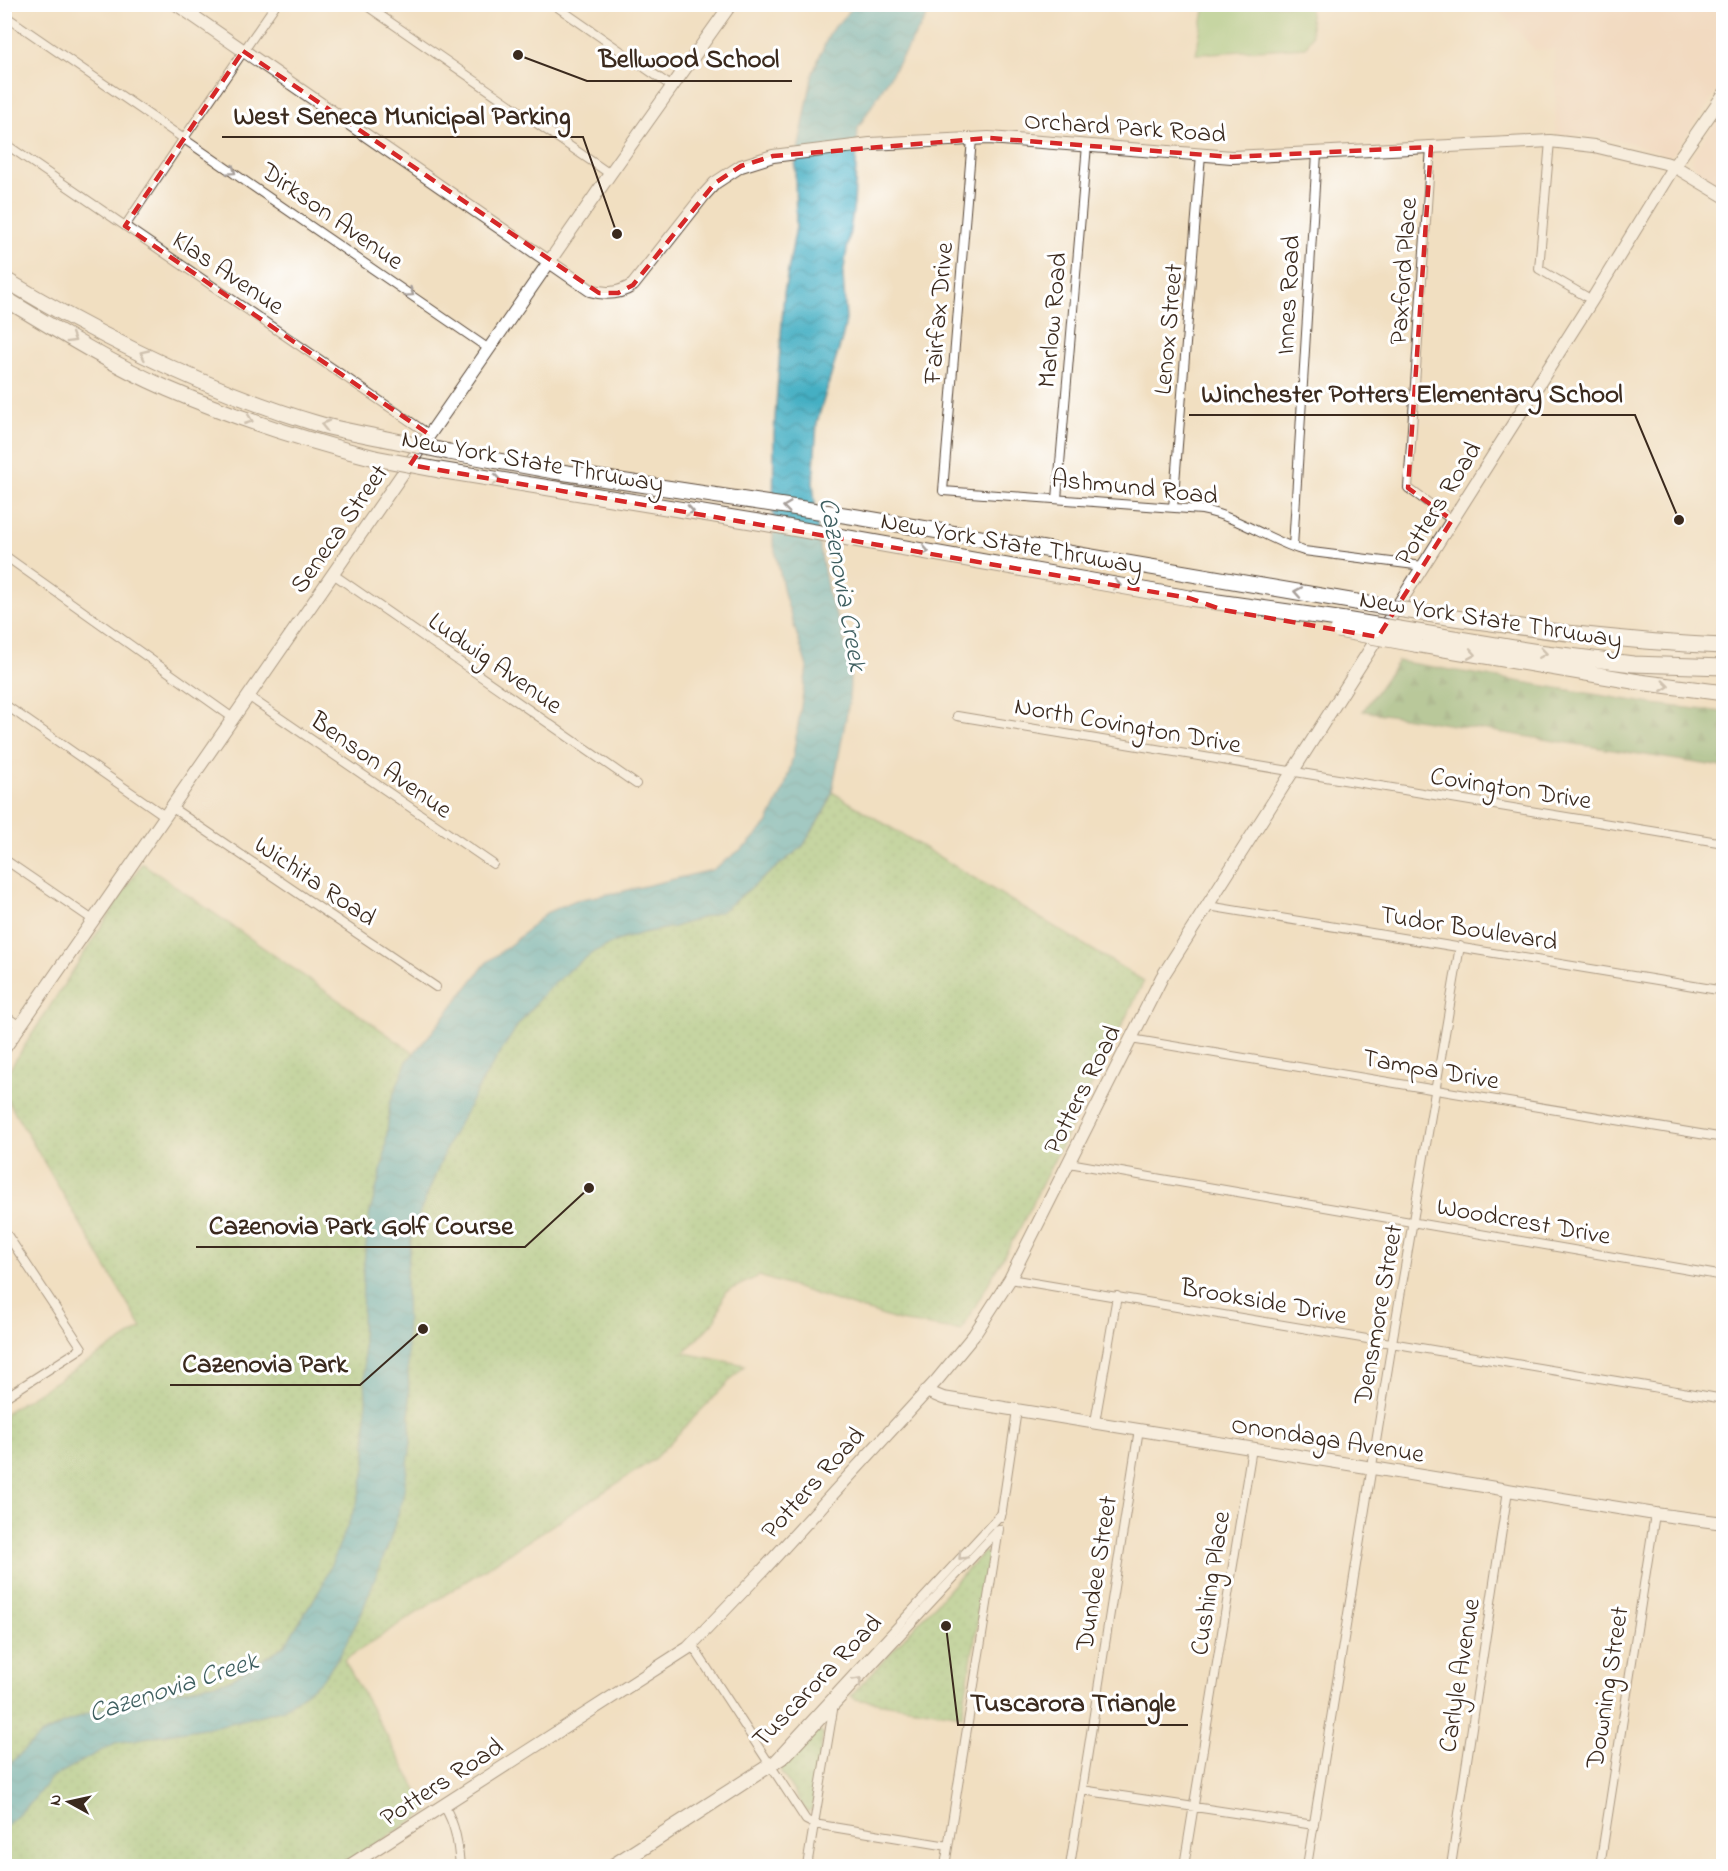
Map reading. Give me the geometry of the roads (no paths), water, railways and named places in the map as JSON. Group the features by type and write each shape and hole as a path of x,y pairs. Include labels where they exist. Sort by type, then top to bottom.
{"highway":[{"name":"New York State Thruway","path":"4,279 116,341 213,387 316,423 382,438 554,471 857,517 1434,615 1585,636 1724,646"},
{"name":"New York State Thruway","path":"4,298 90,350 167,388 306,440 375,458 758,522 1189,598 1223,610 1341,625 1419,638 1633,664 1724,666"},
{"path":"1419,638 1617,679 1724,693"}],"street":[{"path":"176,4 550,262"},
{"path":"125,226 276,4"},
{"path":"364,4 609,174"},
{"path":"553,4 671,86"},
{"name":"Seneca Street","path":"4,1049 609,174 730,4"},
{"name":"Dirkson Avenue","path":"4,15 489,349"},
{"path":"1674,166 1724,94"},
{"name":"Orchard Park Road","path":"550,262 590,290 608,294 626,290 639,279 704,195 715,183 734,170 756,160 789,153 870,144 972,139 1087,145 1232,157 1550,141 1594,146 1674,166 1724,196"},
{"name":"Fairfax Drive","path":"943,491 972,139"},
{"path":"1550,141 1539,269 1592,300"},
{"name":"Klas Avenue","path":"4,142 430,435"},
{"name":"Marlow Road","path":"1057,499 1087,145"},
{"name":"Paxford Place","path":"1431,147 1408,488 1452,520"},
{"name":"Innes Road","path":"1293,547 1317,153"},
{"name":"Lenox Street","path":"1173,508 1201,154"},
{"name":"Potters Road","path":"349,1866 692,1645 926,1391 974,1335 1010,1279 1162,977 1592,300 1674,166"},
{"name":"Ashmund Road","path":"943,491 1173,508 1220,514 1240,521 1293,547 1313,552 1423,566"},
{"path":"4,555 233,718"},
{"name":"Ludwig Avenue","path":"333,574 636,783"},
{"name":"Benson Avenue","path":"248,696 494,864"},
{"name":"Wichita Road","path":"4,704 436,987"},
{"name":"North Covington Drive","path":"957,716 1292,773"},
{"name":"Covington Drive","path":"1292,773 1724,843"},
{"path":"4,859 93,920"},
{"name":"Tudor Boulevard","path":"1208,906 1724,991"},
{"name":"Densmore Street","path":"1307,1866 1371,1468 1460,946"},
{"path":"4,1015 20,1026"},
{"name":"Tampa Drive","path":"1131,1039 1724,1138"},
{"name":"Woodcrest Drive","path":"1069,1163 1724,1276"},
{"path":"4,1230 82,1348 4,1398"},
{"name":"Brookside Drive","path":"1010,1279 1724,1399"},
{"path":"1095,1422 1117,1296"},
{"name":"Onondaga Avenue","path":"926,1391 943,1398 1654,1514 1724,1523"},
{"path":"945,1866 1017,1410"},
{"name":"Dundee Street","path":"1070,1866 1139,1429"},
{"name":"Cushing Place","path":"1184,1866 1252,1448"},
{"name":"Carlyle Avenue","path":"1450,1866 1508,1490"},
{"name":"Tuscarora Road","path":"621,1866 771,1765 1002,1513"},
{"name":"Downing Street","path":"1600,1866 1654,1514"},
{"name":"Tuscarora Road","path":"607,1866 786,1758 999,1529"},
{"path":"692,1645 807,1820 814,1824 948,1846"},
{"path":"807,1866 835,1695"},
{"path":"1082,1790 1314,1825"},
{"path":"444,1806 453,1819 460,1866"}],"water":[{"path":"855,5 933,5 858,128 854,204 843,275 846,320 817,422 813,483 819,543 829,597 851,664 849,702 832,792 827,806 803,846 722,911 674,927 617,941 594,952 570,969 544,993 518,1025 483,1080 449,1142 412,1232 406,1276 411,1443 403,1497 388,1546 361,1614 340,1655 322,1680 284,1709 227,1724 115,1743 51,1778 30,1804 5,1827 5,1768 42,1734 83,1715 117,1704 230,1680 284,1646 321,1588 357,1503 366,1466 366,1397 362,1327 363,1273 369,1216 384,1160 390,1103 407,1061 486,963 546,913 576,900 712,870 747,845 767,824 785,786 793,756 807,667 785,597 773,541 774,433 784,293 796,227 795,166 813,72 830,32"}],"place":[{"name":"Bellwood School","path":"518,55"},
{"name":"West Seneca Municipal Parking","path":"617,234"},
{"name":"Winchester Potters Elementary School","path":"1679,520"},
{"name":"Cazenovia Park Golf Course","path":"589,1188"},
{"name":"Cazenovia Park","path":"423,1329"},
{"name":"Tuscarora Triangle","path":"946,1626"}],"water label":[{"name":"Cazenovia Creek","path":"844,584"},
{"name":"Cazenovia Creek","path":"173,1686"}]}
